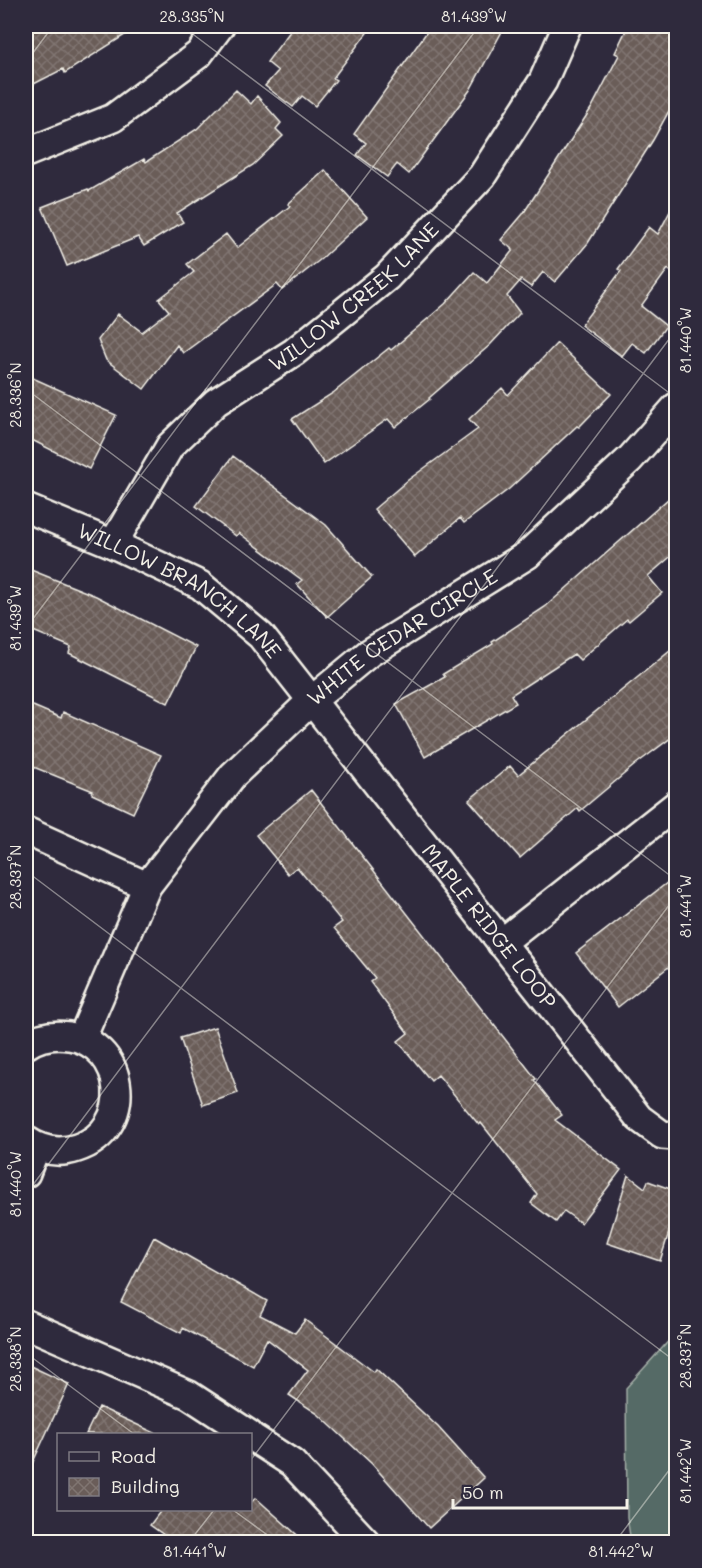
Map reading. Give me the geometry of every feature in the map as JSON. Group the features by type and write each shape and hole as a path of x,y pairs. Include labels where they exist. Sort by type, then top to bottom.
{"street":[{"path":"26,153 113,118 199,54 220,26"},
{"name":"WILLOW CREEK LANE","path":"113,544 170,446 216,402 294,352 387,277 482,176 543,81 567,26"},
{"name":"WHITE CEDAR CIRCLE","path":"82,1038 147,886 233,775 311,701 369,653 527,555 630,459 676,407"},
{"name":"WILLOW BRANCH LANE","path":"26,508 113,544 200,585 261,636 311,701"},
{"name":"MAPLE RIDGE LOOP","path":"311,701 639,1118 662,1135 676,1136"},
{"path":"501,943 676,805"},
{"path":"26,831 147,886"},
{"path":"26,1046 34,1040 54,1034 82,1038 93,1044 108,1059 115,1072 119,1092 113,1119 106,1130 90,1144 63,1152 31,1144 26,1173"},
{"path":"26,1324 189,1395 247,1433"},
{"path":"252,1436 292,1463 366,1542"}],"green space":[{"path":"675,1334 676,1513 673,1542 631,1542 627,1517 626,1388"}],"building":[{"path":"26,26 139,26 65,73 63,69 26,88"},
{"path":"294,26 372,26 333,78 336,80 315,106 302,96 293,107 265,86 278,71 267,62"},
{"path":"431,26 505,26 470,90 409,174 397,164 387,177 357,155 366,143 354,134"},
{"path":"628,26 676,26 676,98 653,140 588,243 555,282 543,272 531,287 521,280 507,296 520,313 490,345 430,399 395,427 388,419 324,464 292,419 333,393 389,348 391,350 445,304 474,272 487,283 513,250 501,240 523,214 592,107 619,55 615,53"},
{"path":"236,90 251,104 257,96 281,123 276,129 283,136 253,165 177,213 183,222 144,246 138,237 67,266 42,207 88,189 89,191 144,159 146,162 197,129"},
{"path":"325,170 367,217 321,259 282,290 277,284 183,353 177,345 144,389 106,360 98,340 118,314 142,332 169,311 159,299 194,272 187,264 226,234 237,248 290,206 288,204"},
{"path":"676,200 676,276 668,269 641,306 666,326 646,353 632,343 622,356 581,325 621,271 618,269 649,227 658,234"},
{"path":"557,343 611,394 579,427 577,426 509,489 464,523 460,518 415,557 374,509 408,480 478,429 469,419 502,388 508,395"},
{"path":"26,375 116,415 89,469 26,437"},
{"path":"233,456 326,525 372,577 327,617 297,584 302,580 239,533 236,536 196,506"},
{"path":"676,492 676,552 648,576 662,593 629,621 627,619 580,660 574,654 511,695 516,703 425,757 396,704 445,677 443,674 493,644 492,642 545,607"},
{"path":"26,568 96,596 196,647 168,703 69,653 71,647 26,628"},
{"path":"676,646 676,734 580,811 578,808 520,858 469,800 510,766 518,775"},
{"path":"26,703 61,718 63,712 161,755 133,813 92,794 93,791 26,764"},
{"path":"311,790 536,1079 534,1080 562,1115 555,1120 621,1170 581,1223 564,1211 556,1222 531,1203 537,1194 481,1123 479,1125 438,1075 431,1081 398,1041 408,1033 370,982 375,978 334,928 342,922 297,867 288,874 256,835"},
{"path":"676,876 676,961 618,1007 576,953"},
{"path":"215,1027 238,1093 203,1105 180,1038"},
{"path":"628,1175 645,1188 648,1181 676,1191 676,1210 660,1261 607,1243"},
{"path":"154,1237 267,1301 260,1315 295,1333 305,1320 374,1372 376,1369 438,1427 484,1478 429,1528 372,1464 318,1414 289,1395 308,1370 267,1339 253,1366 183,1328 181,1333 121,1302"},
{"path":"26,1364 69,1384 26,1477"},
{"path":"99,1407 155,1433 86,1433"},
{"path":"256,1498 305,1542 174,1542 150,1525 160,1511 252,1511 252,1501"}]}
